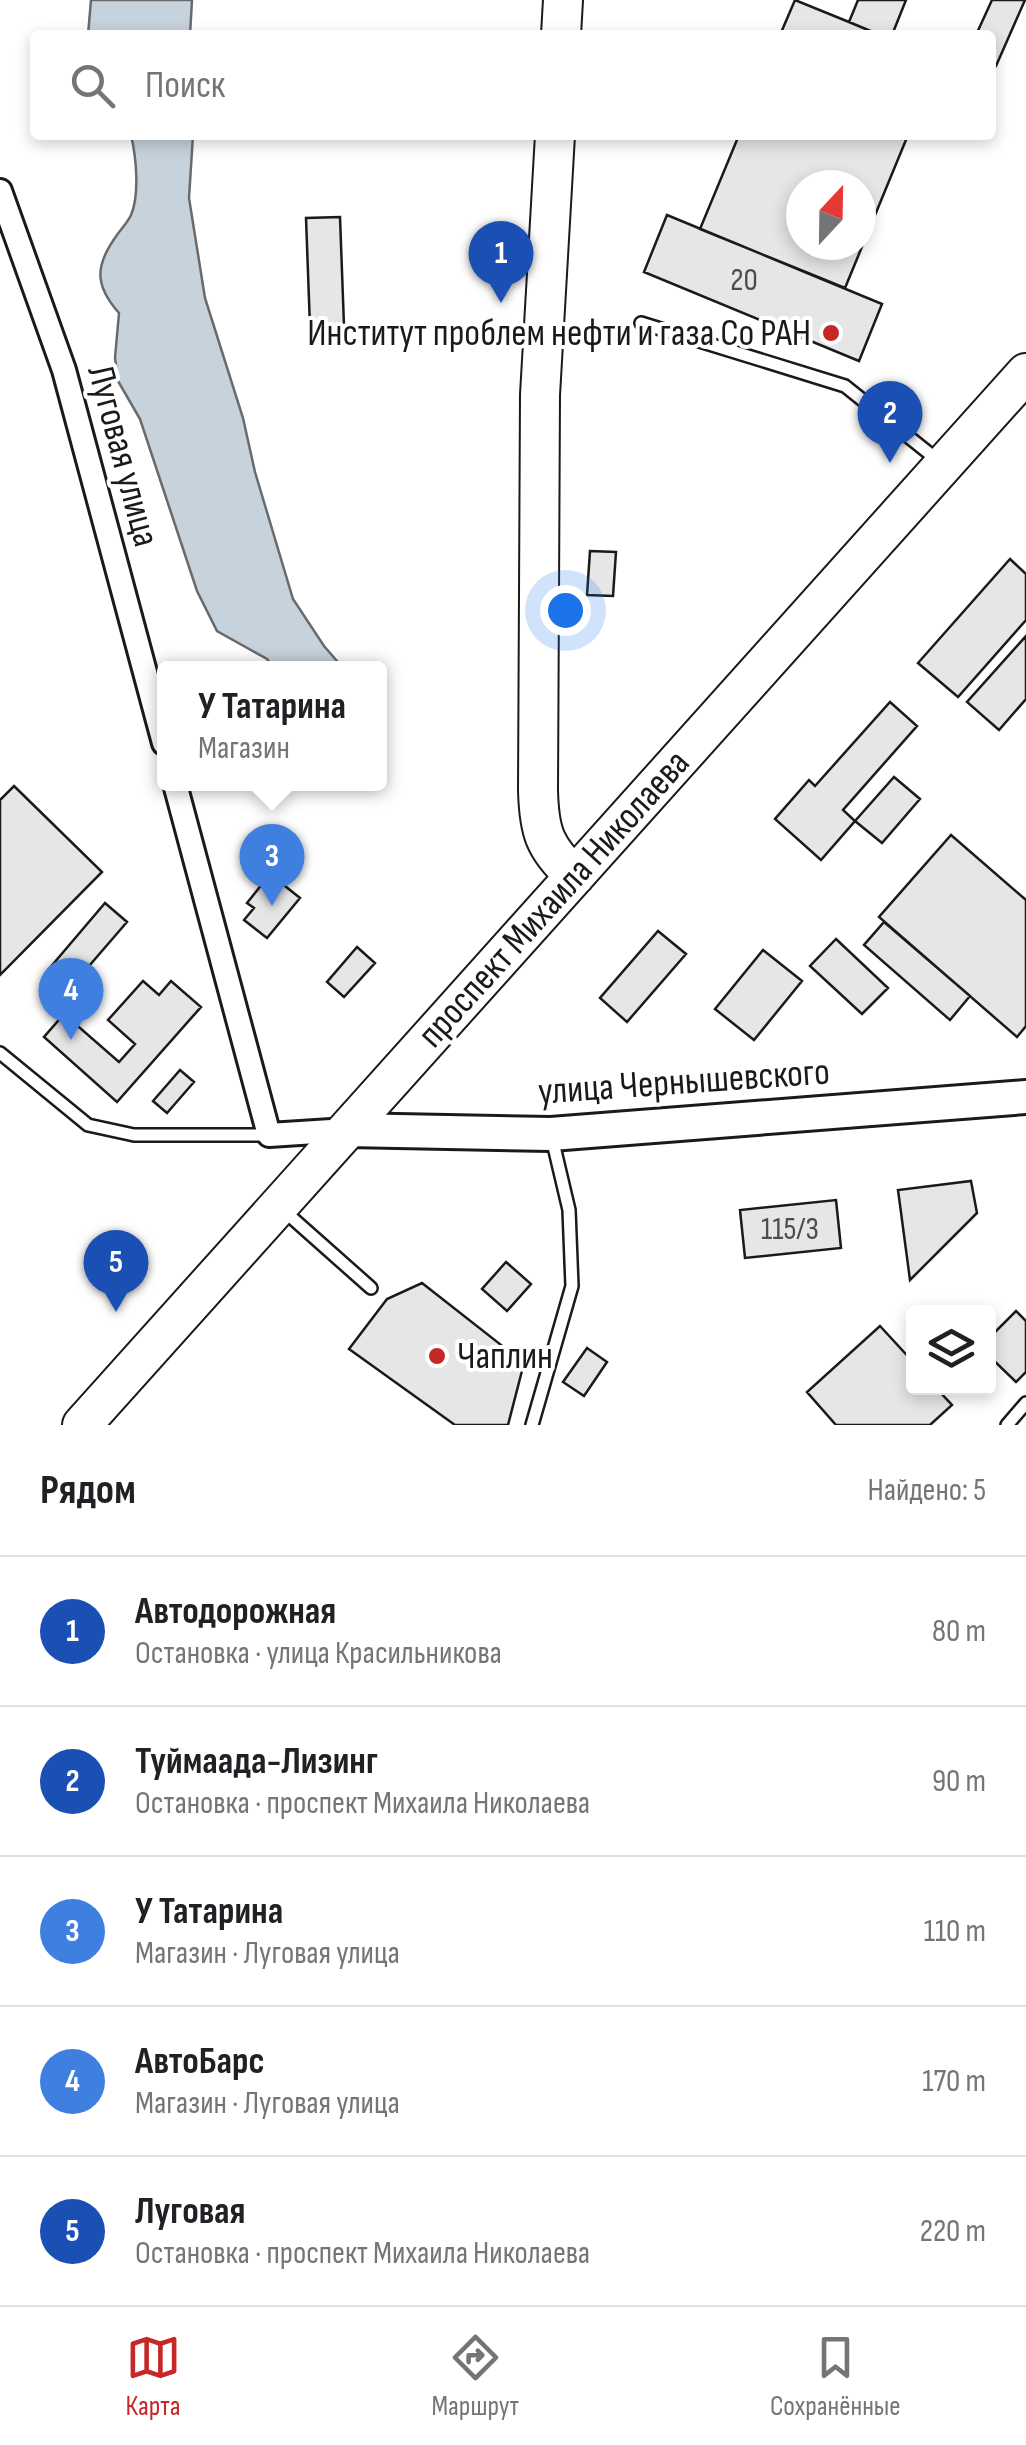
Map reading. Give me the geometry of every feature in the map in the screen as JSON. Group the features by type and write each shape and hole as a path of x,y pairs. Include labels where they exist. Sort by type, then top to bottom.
{"main road":[{"path":"561,30 563,0"},
{"path":"555,140 540,395 538,804 544,840 555,858 575,876"},
{"name":"проспект Михаила Николаева","path":"82,1425 1026,373"},
{"name":"улица Чернышевского","path":"347,1130 551,1134 1026,1097"}],"street":[{"name":"Луговая улица","path":"0,192 64,370 157,717"},
{"path":"177,791 268,1135 347,1130"}],"lane":[{"path":"640,323 845,386 944,465"},
{"path":"0,1052 88,1125 134,1135 268,1135"},
{"path":"532,1425 572,1286 568,1210 551,1134"},
{"path":"279,1206 371,1288"},
{"path":"1008,1425 1026,1404"}],"shaded area":[{"path":"91,0 192,0 190,30 88,30"},
{"path":"132,140 193,140 189,198 205,298 293,599 337,661 269,661 217,631 197,591 140,419 118,381 115,358 119,313 105,293 100,275 105,256 134,206"}],"building":[{"path":"795,0 868,30 782,30"},
{"path":"858,0 906,0 894,30 868,30 849,22"},
{"path":"992,0 1025,0 996,66 996,30 978,30"},
{"path":"737,140 906,140 876,213 876,170 786,170 786,260 857,260 845,288 700,229"},
{"path":"667,215 882,304 859,361 644,272"},
{"path":"340,217 344,326 310,327 306,218"},
{"path":"590,551 616,552 613,596 587,595"},
{"path":"1010,559 1026,574 1026,620 958,697 918,663"},
{"path":"1026,636 1026,699 999,730 967,702"},
{"path":"890,702 917,726 843,810 855,821 821,860 775,819 809,780 815,786"},
{"path":"894,777 920,799 882,843 855,821"},
{"path":"14,786 102,872 0,975 0,800"},
{"path":"951,835 1026,900 1026,1026 1017,1037 879,917"},
{"path":"270,874 300,898 267,938 244,920 254,908 247,903"},
{"path":"105,903 127,922 70,988 48,970"},
{"path":"884,922 970,996 950,1020 864,945"},
{"path":"658,931 686,954 627,1022 600,998"},
{"path":"836,939 888,988 862,1014 810,966"},
{"path":"357,947 375,963 344,997 327,982"},
{"path":"763,950 802,981 754,1040 715,1009"},
{"path":"143,981 159,995 171,981 201,1007 117,1102 44,1037 64,1014 119,1062 135,1044 108,1020"},
{"path":"180,1070 194,1082 167,1113 153,1101"},
{"path":"971,1181 977,1213 910,1280 898,1190"},
{"path":"836,1200 841,1248 745,1258 740,1210"},
{"path":"506,1262 531,1284 507,1311 482,1289"},
{"name":"Чаплин","path":"422,1283 524,1363 508,1425 455,1425 349,1349 387,1299"},
{"path":"1016,1311 1026,1321 1026,1372 1016,1382 996,1363 996,1331"},
{"path":"880,1326 906,1354 906,1395 943,1395 952,1405 930,1425 836,1425 807,1392"},
{"path":"587,1348 607,1362 584,1396 563,1382"}],"place":[{"name":"Автодорожная","path":"501,303"},
{"name":"Институт проблем нефти и газа Со РАН","path":"831,333"},
{"name":"Туймаада-Лизинг","path":"890,463"},
{"name":"У Татарина","path":"272,906"},
{"name":"АвтоБарс","path":"71,1040"},
{"name":"Луговая","path":"116,1312"},
{"name":"Чаплин","path":"437,1356"}]}
